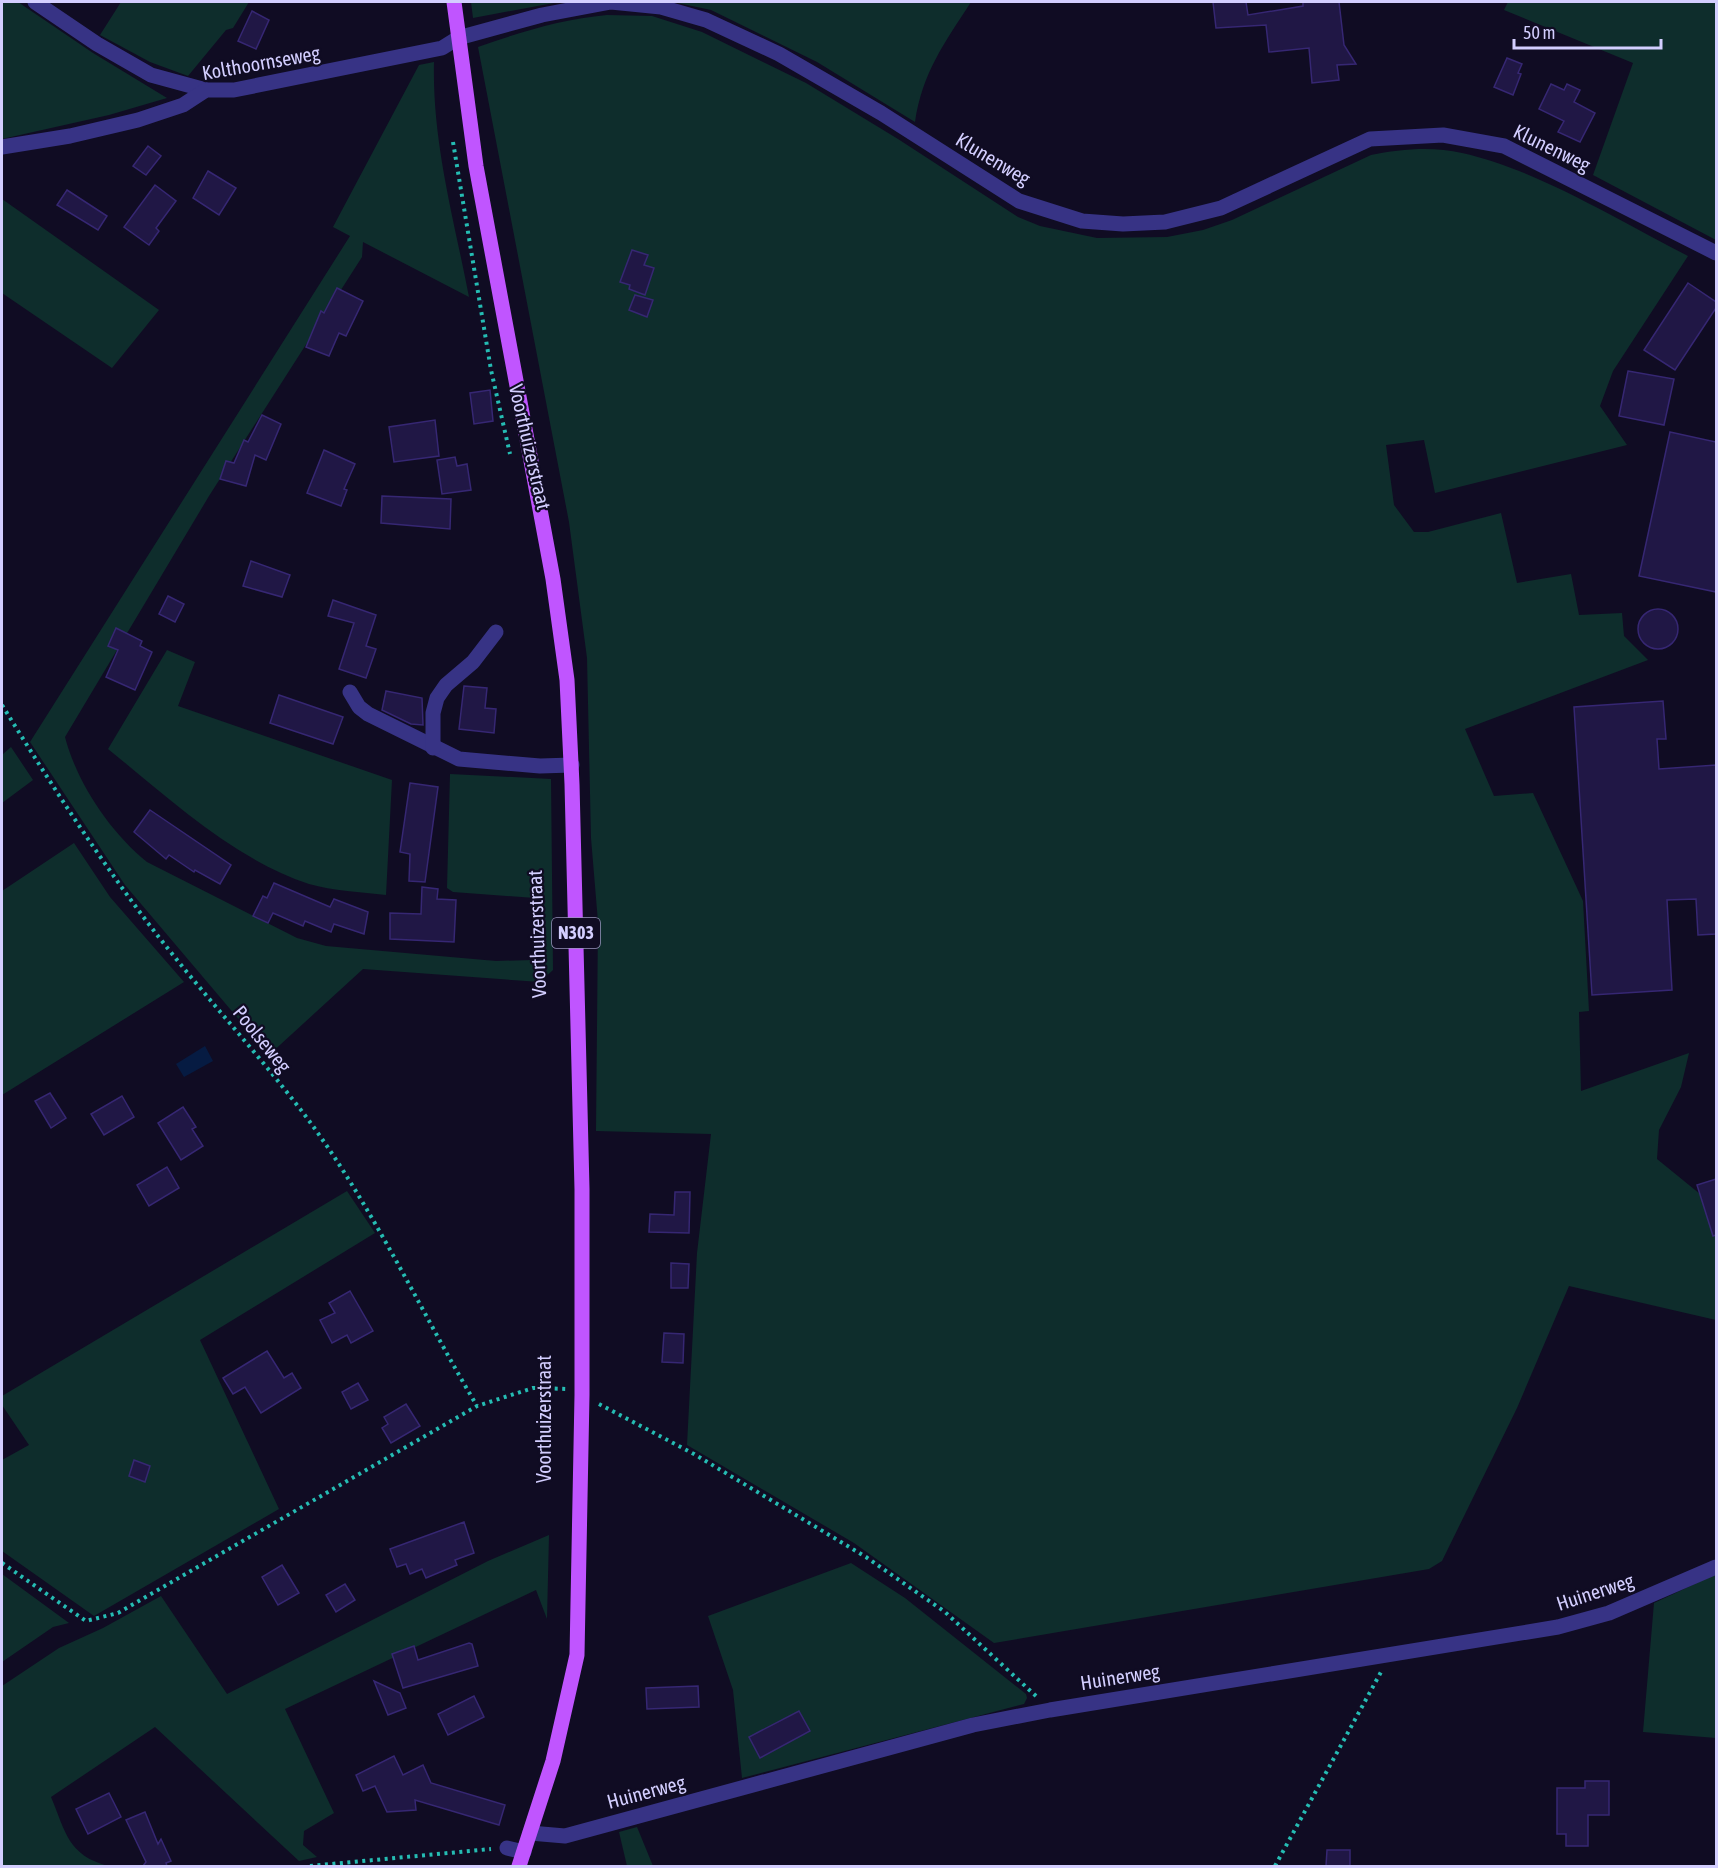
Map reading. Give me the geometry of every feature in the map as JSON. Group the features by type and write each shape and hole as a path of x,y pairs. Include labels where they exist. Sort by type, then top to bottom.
{"main road":[{"name":"Voorthuizerstraat","path":"454,2 476,166 553,579 567,680 572,765 582,1189 582,1395 577,1654 553,1761 521,1859"}],"street":[{"path":"35,2 97,44 151,75 206,90"},
{"name":"Klunenweg","path":"458,38 542,15 611,2 660,7 706,20 779,54 881,113 1019,201 1083,221 1123,224 1165,222 1221,208 1370,139 1443,135 1504,146 1716,253"},
{"name":"Kolthoornseweg","path":"2,147 70,136 138,120 183,105 206,90 234,90 318,75 442,48 458,38"},
{"path":"433,747 433,713 437,698 446,685 473,662 496,632"},
{"path":"350,692 359,707 368,714 459,759 540,766 572,765"},
{"name":"Huinerweg","path":"530,1833 565,1836 973,1725 1050,1710 1558,1627 1609,1612 1716,1567"},
{"path":"507,1848 521,1859"}],"path":[{"name":"Voorthuizerstraat","path":"453,138 491,370 512,462"},
{"name":"Poolseweg","path":"2,705 84,836 152,929 304,1114 362,1200 427,1322 477,1406"},
{"name":"Voorthuizerstraat","path":"566,1388 566,1400"},
{"path":"2,1563 86,1622 118,1613 477,1406 533,1389 566,1388 694,1454 866,1557 945,1612 1050,1710"},
{"path":"1275,1866 1391,1653"},
{"path":"310,1866 507,1848"}],"green space":[{"path":"2,2 18,2 93,53 167,98 109,115 2,139"},
{"path":"121,2 249,2 233,28 226,30 188,76 150,62 100,35"},
{"path":"471,2 559,2 473,18"},
{"path":"673,2 971,2 929,73 918,104 915,122 817,62 711,10"},
{"path":"1508,2 1716,2 1716,240 1593,175 1633,63 1504,10"},
{"path":"607,15 652,16 702,32 806,83 898,139 1018,217 1040,226 1097,238 1167,237 1203,230 1232,220 1371,155 1428,149 1462,153 1519,171 1577,197 1688,256 1613,371 1600,406 1627,445 1435,493 1424,440 1386,445 1394,505 1414,532 1428,532 1501,513 1517,583 1571,574 1579,615 1622,613 1624,636 1648,660 1465,729 1494,796 1533,793 1583,901 1589,1011 1579,1012 1581,1091 1689,1053 1681,1087 1659,1130 1657,1159 1700,1194 1716,1188 1716,1320 1569,1286 1517,1408 1442,1561 1429,1569 994,1643 854,1543 687,1445 697,1253 711,1134 596,1131 598,922 591,838 587,658 569,522 478,47 542,27"},
{"path":"434,62 434,92 440,151 469,297 363,242 362,257 209,496 65,737 78,772 97,806 120,836 147,862 297,938 326,946 496,961 533,960 535,898 453,892 447,888 450,774 551,779 553,970 540,982 363,969 269,1055 125,885 30,742 350,236 333,227 419,65"},
{"path":"2,199 159,310 112,368 2,293"},
{"path":"167,650 195,662 178,706 392,780 386,895 337,890 309,884 254,859 203,826 108,749"},
{"path":"11,747 33,780 2,803 2,755"},
{"path":"74,843 110,897 184,982 2,1095 2,891"},
{"path":"347,1191 375,1233 200,1340 279,1509 94,1616 2,1551 2,1460 29,1445 2,1405 2,1396"},
{"path":"549,1535 547,1619 536,1590 285,1709 334,1813 304,1831 303,1845 317,1857 299,1861 155,1727 51,1797 65,1832 76,1849 84,1856 108,1866 2,1866 2,1686 59,1648 103,1628 161,1596 227,1694 488,1561"},
{"path":"851,1563 905,1598 1026,1694 1024,1704 742,1778 733,1690 708,1616"},
{"path":"2,1574 69,1623 53,1627 2,1662"},
{"path":"1716,1574 1716,1738 1643,1732 1654,1603"},
{"path":"637,1827 653,1866 627,1866 619,1832"}],"water":[{"path":"205,1046 213,1061 184,1077 176,1064"}],"building":[{"path":"1213,2 1246,2 1248,15 1303,6 1303,2 1339,2 1344,45 1356,64 1337,65 1339,80 1312,83 1309,48 1269,52 1266,25 1216,28"},
{"path":"252,11 269,20 256,49 238,41"},
{"path":"1507,58 1522,64 1518,73 1521,74 1513,95 1494,87"},
{"path":"1551,84 1564,90 1567,84 1580,90 1574,102 1595,113 1580,142 1558,132 1564,121 1539,109"},
{"path":"148,146 161,156 146,175 133,166"},
{"path":"208,171 236,188 219,215 193,198"},
{"path":"155,185 176,201 156,228 159,231 149,245 124,227"},
{"path":"67,190 107,216 98,230 57,205"},
{"path":"632,250 648,255 644,265 654,268 645,295 629,289 630,285 620,282"},
{"path":"1688,283 1716,302 1716,308 1675,370 1644,350"},
{"path":"337,288 363,301 346,336 339,333 329,356 306,347 321,311 324,313"},
{"path":"635,295 653,300 647,317 629,310"},
{"path":"1628,371 1674,379 1664,425 1619,416"},
{"path":"490,390 493,421 474,424 470,393"},
{"path":"262,415 281,424 266,460 255,455 246,486 220,479 226,461 234,463 244,440 248,442"},
{"path":"435,420 439,456 394,462 389,427"},
{"path":"1670,432 1716,442 1716,592 1639,576"},
{"path":"324,450 355,464 344,489 347,490 341,506 307,493"},
{"path":"455,457 457,466 467,464 471,490 442,494 437,460"},
{"path":"382,496 451,499 450,529 381,523"},
{"path":"251,561 290,575 282,597 243,586"},
{"path":"168,596 184,604 175,622 159,614"},
{"path":"333,600 376,615 366,646 376,649 366,678 339,669 354,623 328,616"},
{"path":"1658,609 1666,610 1672,615 1677,621 1677,637 1672,643 1666,648 1658,649 1650,648 1644,643 1639,637 1638,629 1639,621 1644,615 1650,610"},
{"path":"116,628 142,641 140,646 152,652 135,690 106,677 118,650 108,646"},
{"path":"464,686 487,688 485,708 496,709 494,733 459,729"},
{"path":"386,691 422,698 423,725 411,724 382,710"},
{"path":"279,695 343,717 333,744 270,723"},
{"path":"1663,701 1666,739 1657,739 1659,769 1716,765 1716,934 1698,935 1696,899 1667,900 1672,990 1592,995 1574,707"},
{"path":"410,783 438,787 425,882 409,881 410,854 400,852"},
{"path":"150,810 231,865 220,884 195,870 194,872 169,855 166,859 134,832"},
{"path":"274,883 330,907 334,899 368,912 364,934 334,924 331,932 305,921 303,926 273,913 268,923 253,916 263,896 267,898"},
{"path":"422,887 438,889 437,899 456,900 454,942 390,939 390,913 421,914"},
{"path":"50,1093 66,1118 51,1128 35,1101"},
{"path":"122,1096 134,1117 104,1135 91,1114"},
{"path":"183,1107 196,1127 192,1129 203,1146 181,1160 158,1123"},
{"path":"167,1167 179,1188 149,1206 137,1185"},
{"path":"1716,1179 1716,1235 1713,1236 1697,1185"},
{"path":"675,1192 690,1192 689,1233 649,1232 650,1214 674,1215"},
{"path":"671,1263 689,1264 688,1288 671,1288"},
{"path":"350,1291 373,1331 351,1343 347,1335 332,1343 320,1320 335,1313 329,1303"},
{"path":"664,1333 684,1334 683,1363 662,1362"},
{"path":"267,1351 284,1378 292,1373 301,1388 261,1413 245,1387 233,1394 223,1378"},
{"path":"358,1383 368,1400 351,1409 342,1392"},
{"path":"406,1404 420,1426 391,1443 382,1428 388,1424 384,1417"},
{"path":"134,1460 150,1466 145,1482 129,1476"},
{"path":"464,1522 474,1553 455,1560 457,1565 426,1578 422,1569 410,1574 406,1564 397,1567 390,1549"},
{"path":"282,1565 299,1593 278,1605 262,1577"},
{"path":"345,1584 355,1600 336,1612 326,1595"},
{"path":"469,1643 472,1644 478,1666 403,1688 392,1654 414,1646 418,1660"},
{"path":"374,1681 400,1693 406,1708 388,1715"},
{"path":"698,1686 699,1707 647,1709 646,1688"},
{"path":"474,1696 484,1717 448,1735 438,1714"},
{"path":"799,1711 810,1731 760,1758 749,1737"},
{"path":"394,1756 403,1775 423,1765 431,1783 505,1805 499,1825 415,1800 416,1810 387,1812 375,1786 363,1791 356,1775"},
{"path":"1585,1781 1609,1781 1609,1815 1588,1815 1588,1846 1566,1846 1566,1834 1557,1834 1557,1788 1585,1788"},
{"path":"109,1793 121,1817 88,1834 76,1809"},
{"path":"145,1812 158,1844 161,1839 171,1861 166,1863 167,1866 143,1866 146,1862 126,1820"},
{"path":"1327,1850 1350,1850 1350,1866 1326,1866"}]}
